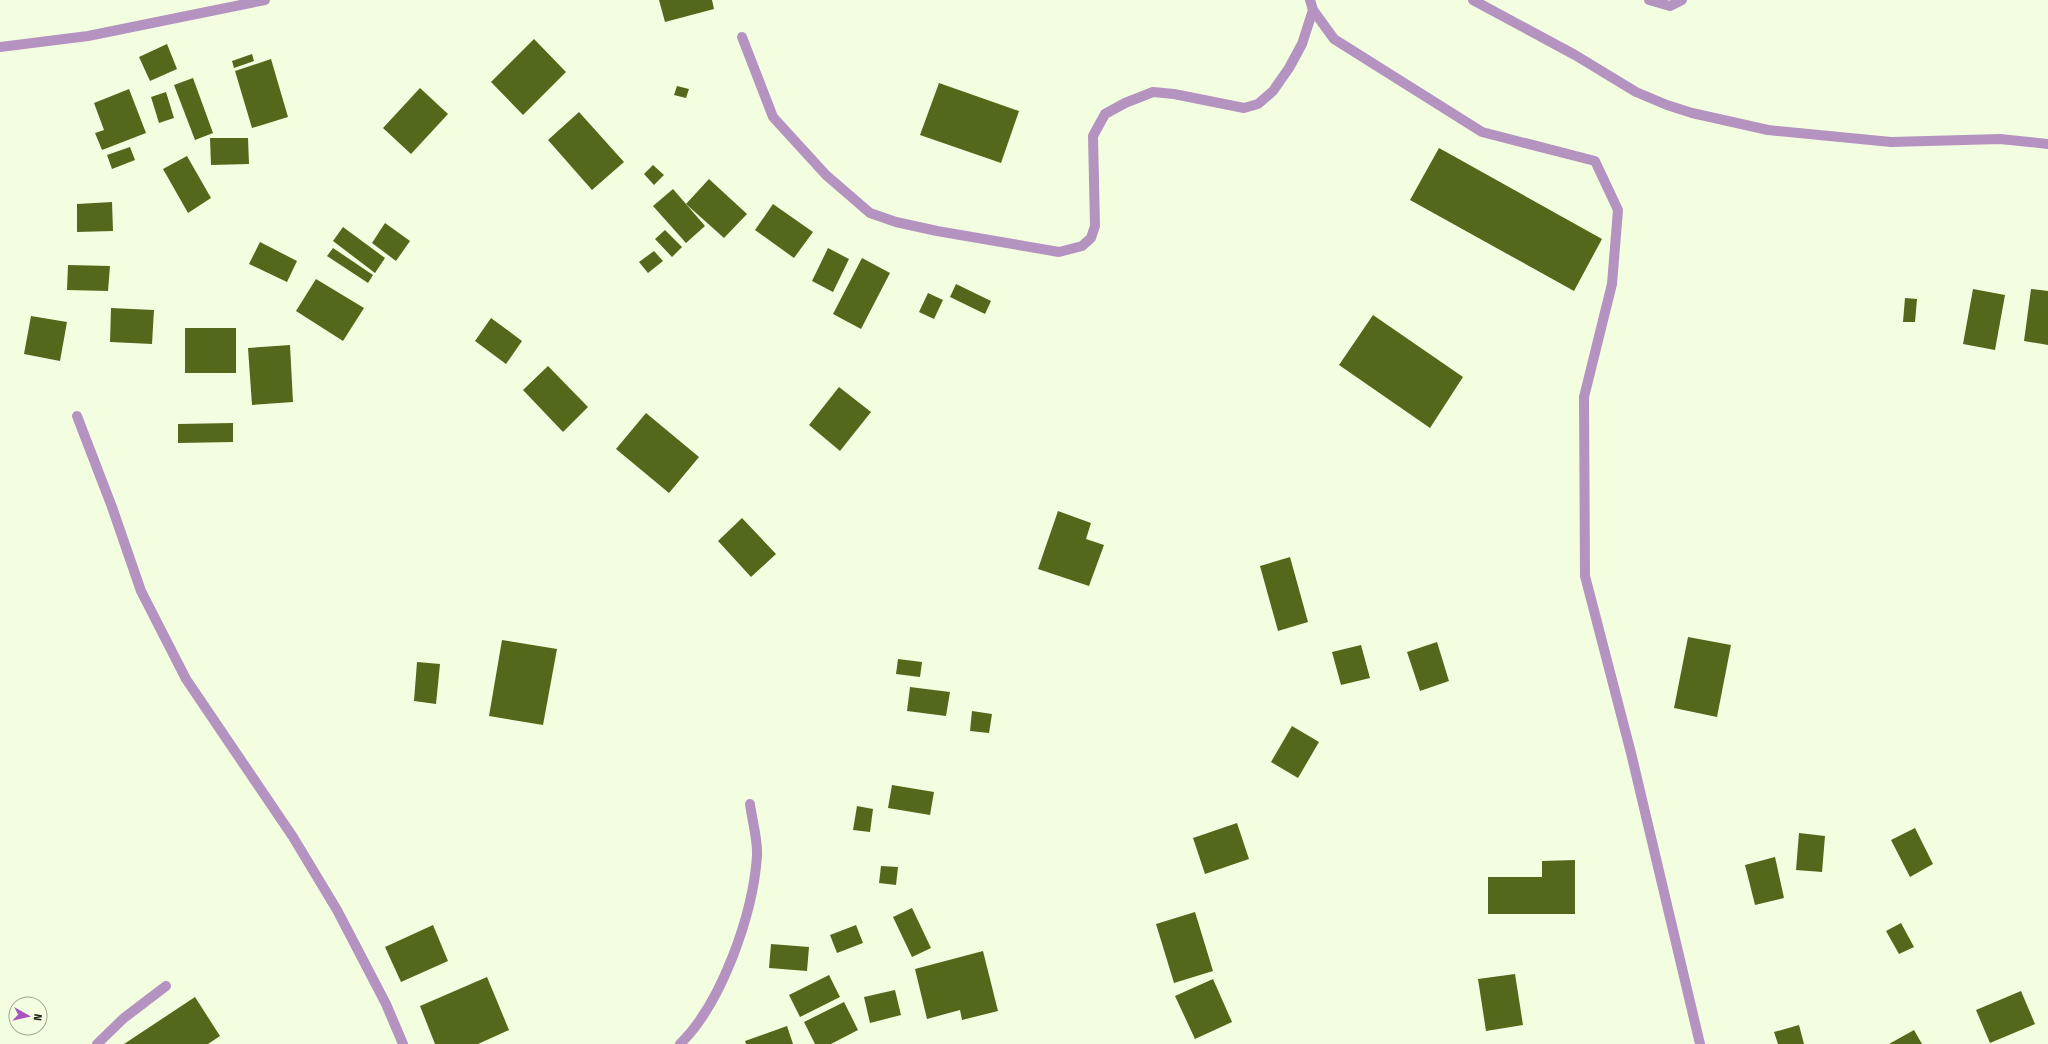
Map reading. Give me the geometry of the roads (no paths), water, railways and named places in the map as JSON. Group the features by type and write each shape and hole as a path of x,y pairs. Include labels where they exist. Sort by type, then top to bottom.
{"street":[{"path":"0,47 88,36 265,0"},
{"path":"1474,0 1575,55 1636,92 1667,106 1692,113 1768,130 1891,142 2000,138 2048,144"},
{"path":"1649,0 1670,6 1682,0"},
{"path":"742,37 773,117 826,175 870,213 896,222 937,231 1059,252 1082,246 1091,238 1096,226 1093,136 1105,114 1125,102 1153,92 1174,94 1244,108 1258,104 1273,91 1289,68 1302,44 1312,5"},
{"path":"1312,5 1334,39 1482,132 1596,161 1618,210 1612,284 1584,397 1585,576 1631,754 1700,1044"},
{"path":"77,416 144,598 186,679 293,837 337,910 386,1004 403,1044"},
{"path":"680,1044 688,1036 715,997 745,921 757,854 750,804"},
{"path":"97,1044 124,1018 166,986"}]}
